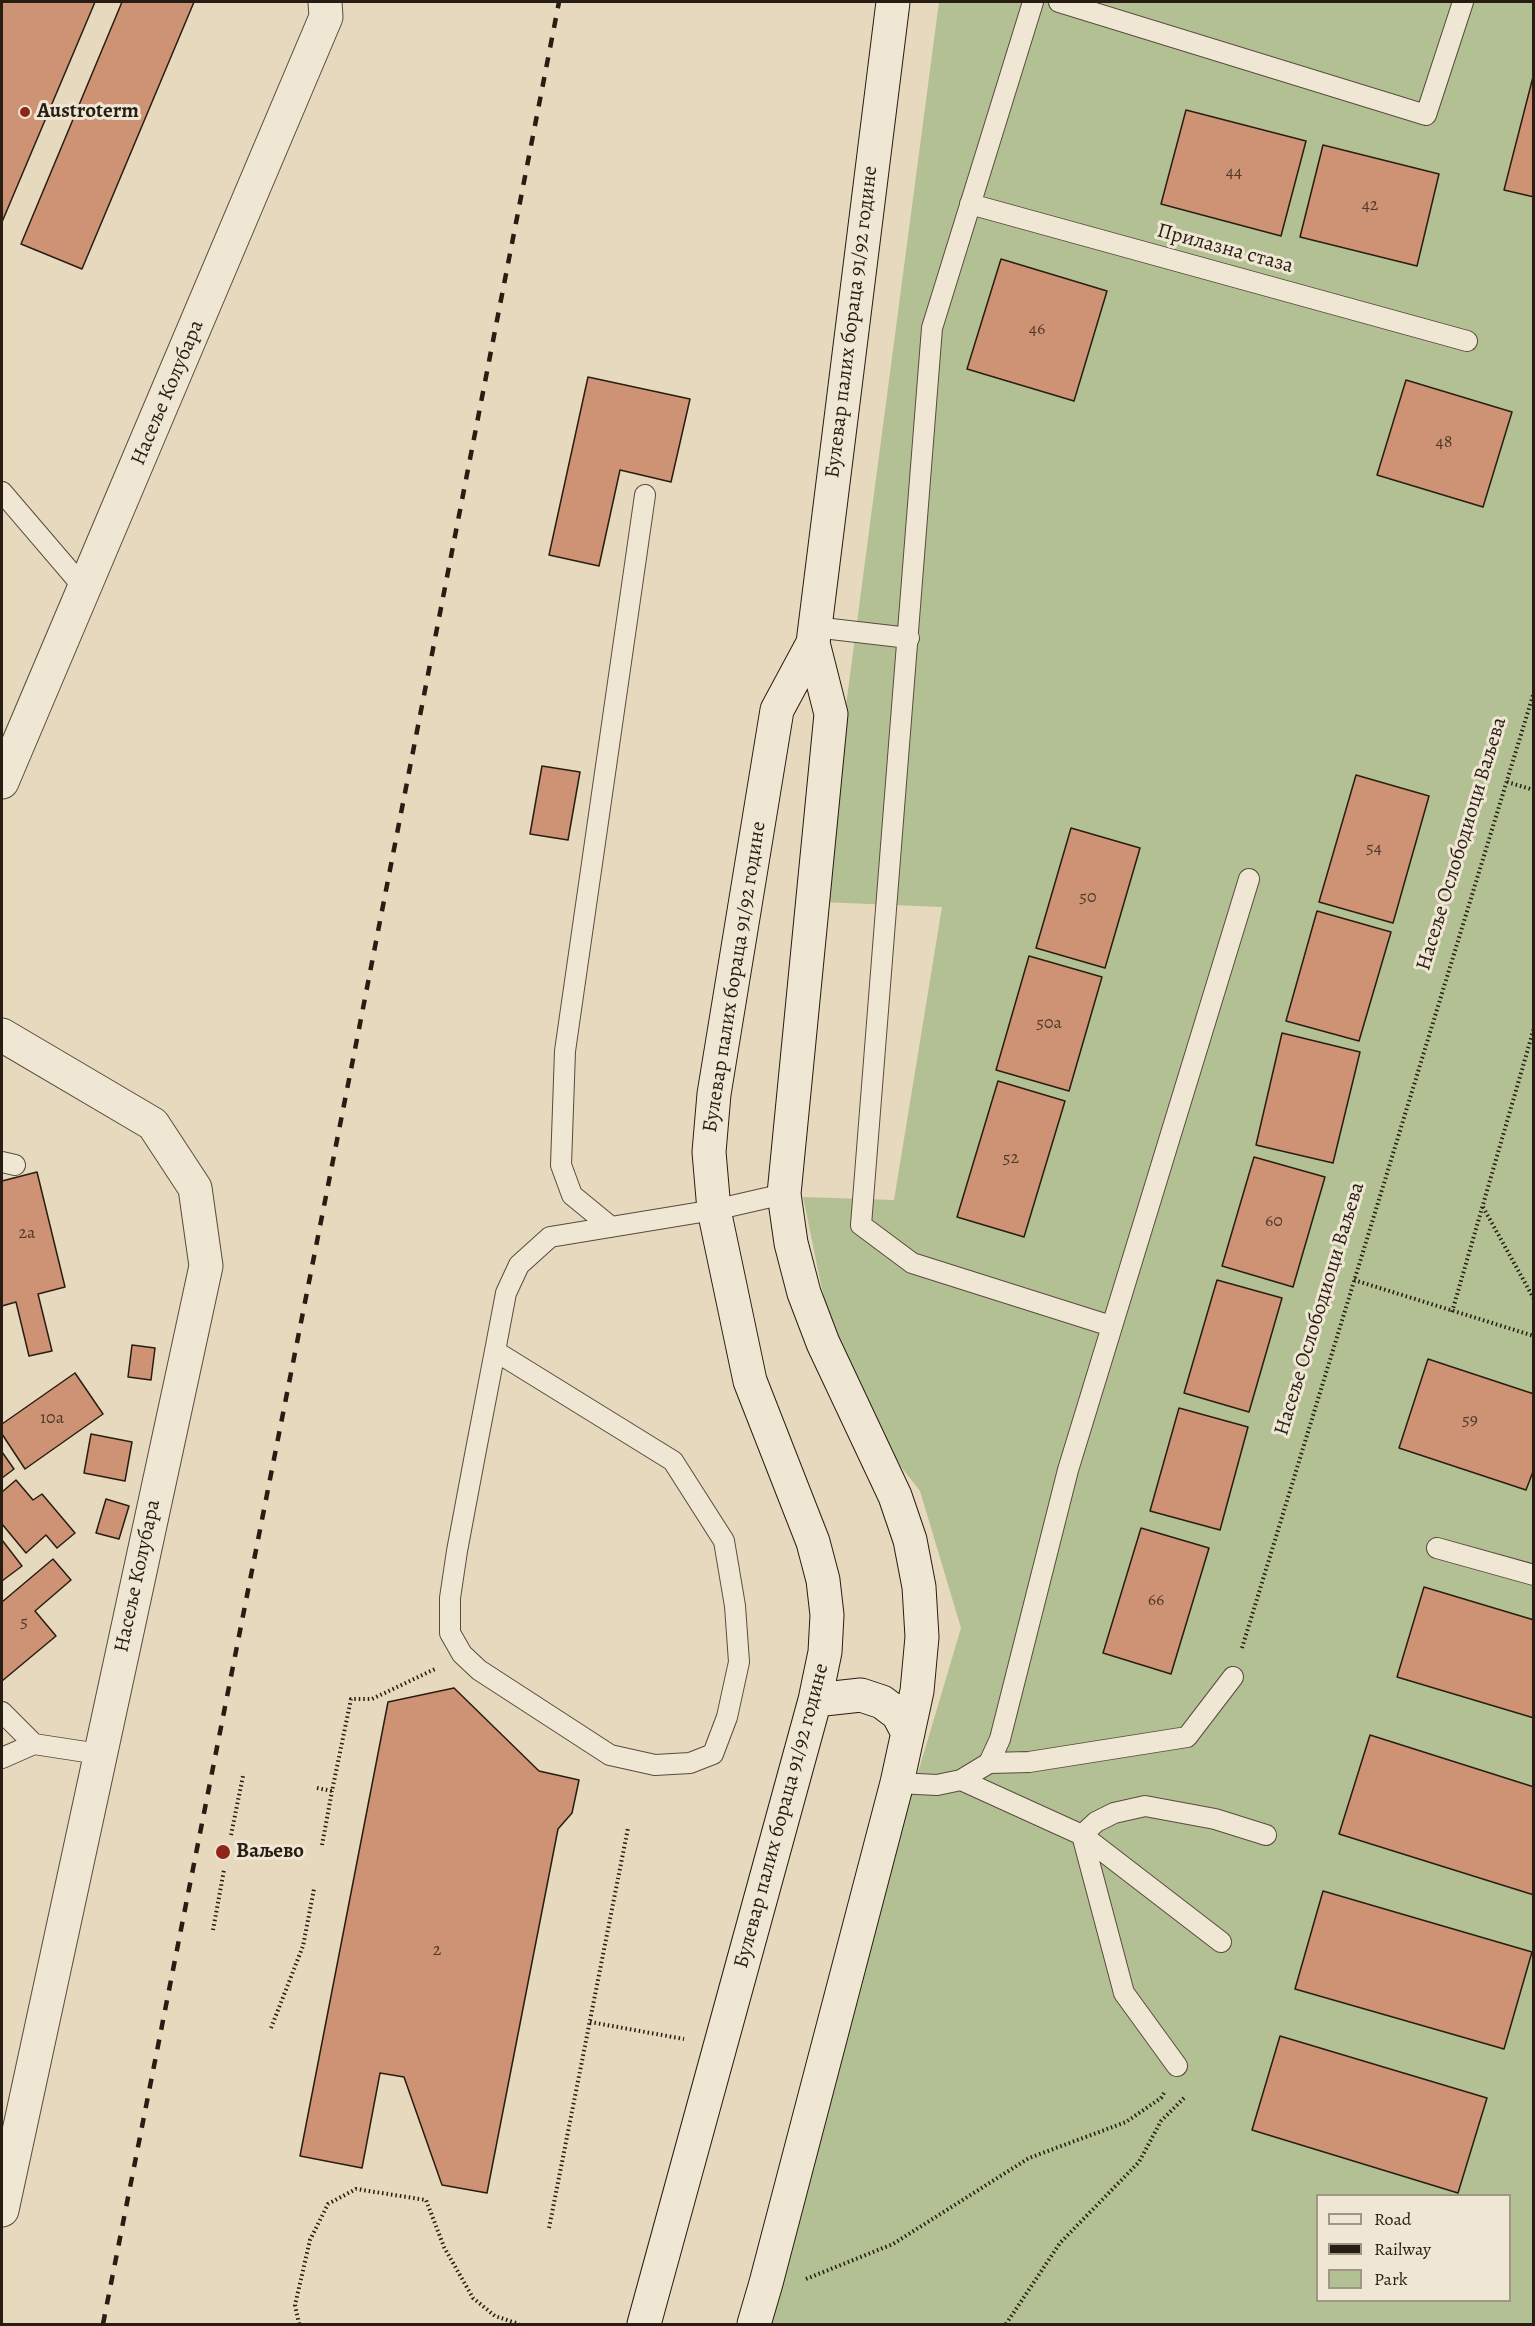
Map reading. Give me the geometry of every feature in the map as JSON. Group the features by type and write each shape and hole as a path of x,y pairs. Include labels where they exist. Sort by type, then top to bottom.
{"street":[{"name":"Насеље Колубара","path":"2,782 326,17 325,2"},
{"name":"Булевар палих бораца 91/92 године","path":"757,2324 897,1784 917,1691 922,1637 919,1587 910,1540 895,1496 822,1343 791,1243 784,1194 831,714 814,635 892,2"},
{"name":"Булевар палих бораца 91/92 године","path":"644,2325 815,1700 825,1652 827,1615 823,1580 813,1542 750,1381 714,1210 709,1152 714,1094 777,710 814,635"},
{"name":"Насеље Колубара","path":"2,1035 153,1124 195,1188 206,1266 4,2179 2,2210"},
{"path":"815,1700 861,1695 882,1702 898,1714 908,1734"}],"lane":[{"path":"1033,2 932,328 861,1225 912,1263 1111,1326"},
{"path":"1059,2 1426,115 1463,2"},
{"name":"Прилазна стаза","path":"970,204 1467,341"},
{"path":"2,492 85,589"},
{"path":"611,1227 572,1195 561,1165 565,1051 645,495"},
{"path":"814,635 909,638"},
{"path":"989,1763 1000,1739 1068,1470 1249,879"},
{"path":"495,1352 672,1461 724,1541 735,1606 739,1662 727,1717 713,1754 690,1763 656,1765 610,1755 479,1670 462,1654 450,1633 450,1598 495,1352 506,1293 519,1265 550,1237 714,1210 784,1194"},
{"path":"1437,1548 1533,1575"},
{"path":"897,1784 937,1785 961,1780 989,1763 1029,1762 1187,1737 1233,1677"},
{"path":"2,1712 34,1744"},
{"path":"2,1758 34,1744 99,1754"},
{"path":"961,1780 1082,1835 1221,1942"},
{"path":"1082,1835 1096,1822 1114,1813 1145,1806 1215,1819 1266,1835"},
{"path":"1082,1835 1124,1993 1177,2066"}],"path":[{"name":"Насеље Ослободиоци Ваљева","path":"1233,1677 1533,692"},
{"path":"1507,782 1533,790"},
{"path":"1452,1312 1533,1028"},
{"path":"1483,1206 1533,1299"},
{"path":"1354,1280 1533,1336"},
{"path":"322,1845 351,1699 372,1699 462,1654"},
{"path":"231,1835 243,1776"},
{"path":"317,1788 332,1791"},
{"path":"549,2228 628,1828"},
{"path":"213,1930 224,1870"},
{"path":"271,2028 303,1946 314,1889"},
{"path":"590,2022 720,2046"},
{"path":"766,2283 809,2279 893,2244 1029,2158 1126,2122 1161,2098 1177,2066"},
{"path":"1006,2325 1060,2243 1139,2162 1161,2121 1190,2092 1177,2066"},
{"path":"299,2325 296,2305 310,2241 328,2204 356,2189 426,2200 444,2247 473,2298 495,2316 519,2325"}],"green space":[{"path":"939,2 1533,2 1533,2324 754,2324 961,1628 920,1491 874,1432 847,1388 820,1280 803,1197 894,1200 942,907 820,902"}],"building":[{"name":"Austroterm","path":"2,2 95,2 2,222"},
{"path":"122,2 194,2 82,269 21,244"},
{"path":"1534,73 1534,197 1504,190"},
{"path":"1186,110 1306,141 1281,236 1161,204"},
{"path":"1323,145 1439,174 1417,266 1300,237"},
{"path":"1001,259 1107,291 1074,401 967,369"},
{"path":"588,377 690,399 671,482 620,470 599,566 549,555"},
{"path":"1406,380 1512,412 1483,507 1377,475"},
{"path":"542,766 580,772 568,840 530,834"},
{"path":"1356,775 1429,796 1393,923 1319,902"},
{"path":"1071,828 1140,848 1105,968 1036,948"},
{"path":"1317,911 1391,932 1359,1041 1286,1021"},
{"path":"1029,956 1102,977 1069,1091 996,1070"},
{"path":"1282,1033 1360,1052 1333,1163 1256,1145"},
{"path":"998,1081 1065,1101 1024,1237 957,1217"},
{"path":"1254,1157 1325,1177 1293,1287 1222,1266"},
{"path":"37,1172 65,1287 38,1294 52,1351 29,1356 16,1302 2,1306 2,1181"},
{"path":"1217,1280 1282,1298 1249,1412 1184,1393"},
{"path":"132,1345 155,1348 151,1380 128,1377"},
{"path":"1428,1359 1534,1394 1534,1469 1526,1490 1399,1448"},
{"path":"75,1373 103,1414 25,1469 2,1434 2,1424"},
{"path":"1179,1408 1248,1427 1220,1530 1150,1511"},
{"path":"91,1434 132,1442 125,1481 84,1473"},
{"path":"2,1452 14,1469 2,1478"},
{"path":"16,1480 33,1500 42,1494 75,1533 57,1548 46,1535 26,1553 2,1524 2,1492"},
{"path":"106,1499 129,1506 119,1539 96,1533"},
{"path":"1141,1528 1209,1548 1171,1674 1103,1653"},
{"path":"2,1540 22,1566 2,1581"},
{"path":"53,1559 71,1580 35,1611 56,1636 2,1681 2,1602"},
{"path":"1424,1587 1534,1620 1534,1718 1397,1677"},
{"name":"Ваљево","path":"454,1688 539,1771 579,1780 572,1813 558,1829 487,2193 442,2185 404,2077 380,2073 362,2168 300,2156 388,1702"},
{"path":"1370,1735 1534,1787 1534,1895 1339,1834"},
{"path":"1323,1891 1532,1952 1504,2049 1295,1989"},
{"path":"1280,2036 1487,2098 1458,2193 1252,2130"}],"railway":[{"path":"103,2324 559,2"}],"place":[{"name":"Austroterm","path":"25,112"},
{"name":"Ваљево","path":"223,1852"}]}
